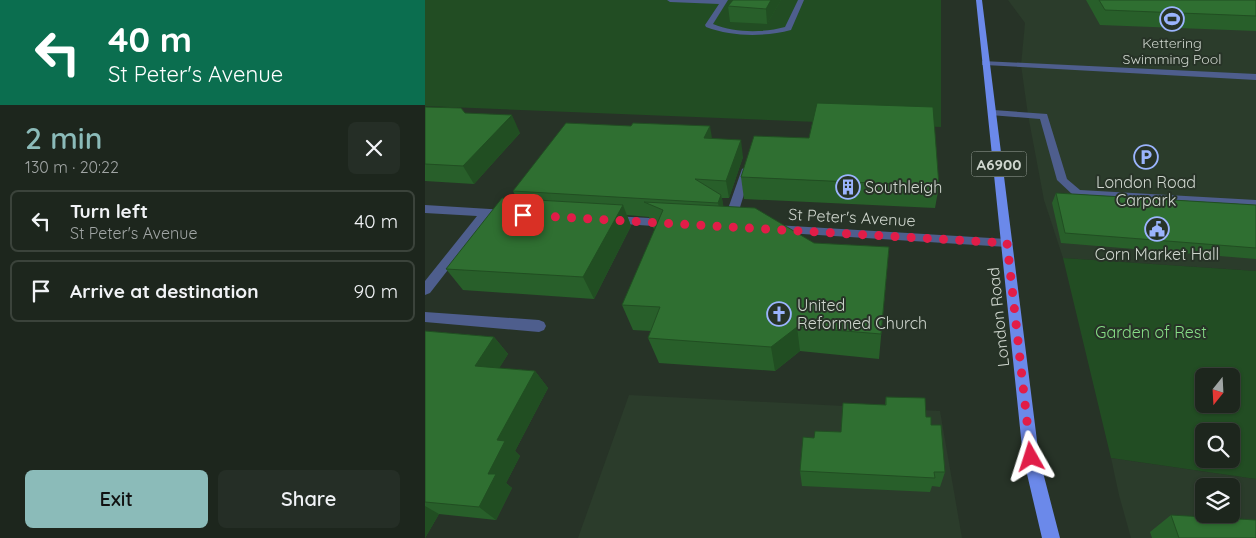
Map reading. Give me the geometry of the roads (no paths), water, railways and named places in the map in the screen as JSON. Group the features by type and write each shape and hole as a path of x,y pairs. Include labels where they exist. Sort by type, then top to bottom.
{"main road":[{"name":"London Road","path":"979,0 1031,457 1051,538"}],"street":[{"path":"670,0 724,1"},
{"path":"724,1 709,25 719,30 777,32 788,28 801,0"},
{"path":"985,63 1256,77"},
{"path":"993,113 1044,116 1062,180 1077,193 1256,204"},
{"path":"728,226 750,158"},
{"path":"425,209 515,215"},
{"path":"425,290 486,213"},
{"path":"602,219 679,224"},
{"name":"St Peter's Avenue","path":"767,228 1007,243"},
{"path":"425,317 539,326"}],"place":[{"name":"Kettering Swimming Pool","path":"1172,19"},
{"name":"London Road Carpark","path":"1146,157"},
{"name":"Southleigh","path":"848,187"},
{"name":"Corn Market Hall","path":"1157,229"},
{"name":"United Reformed Church","path":"779,314"}],"park label":[{"name":"Garden of Rest","path":"1151,332"}]}
